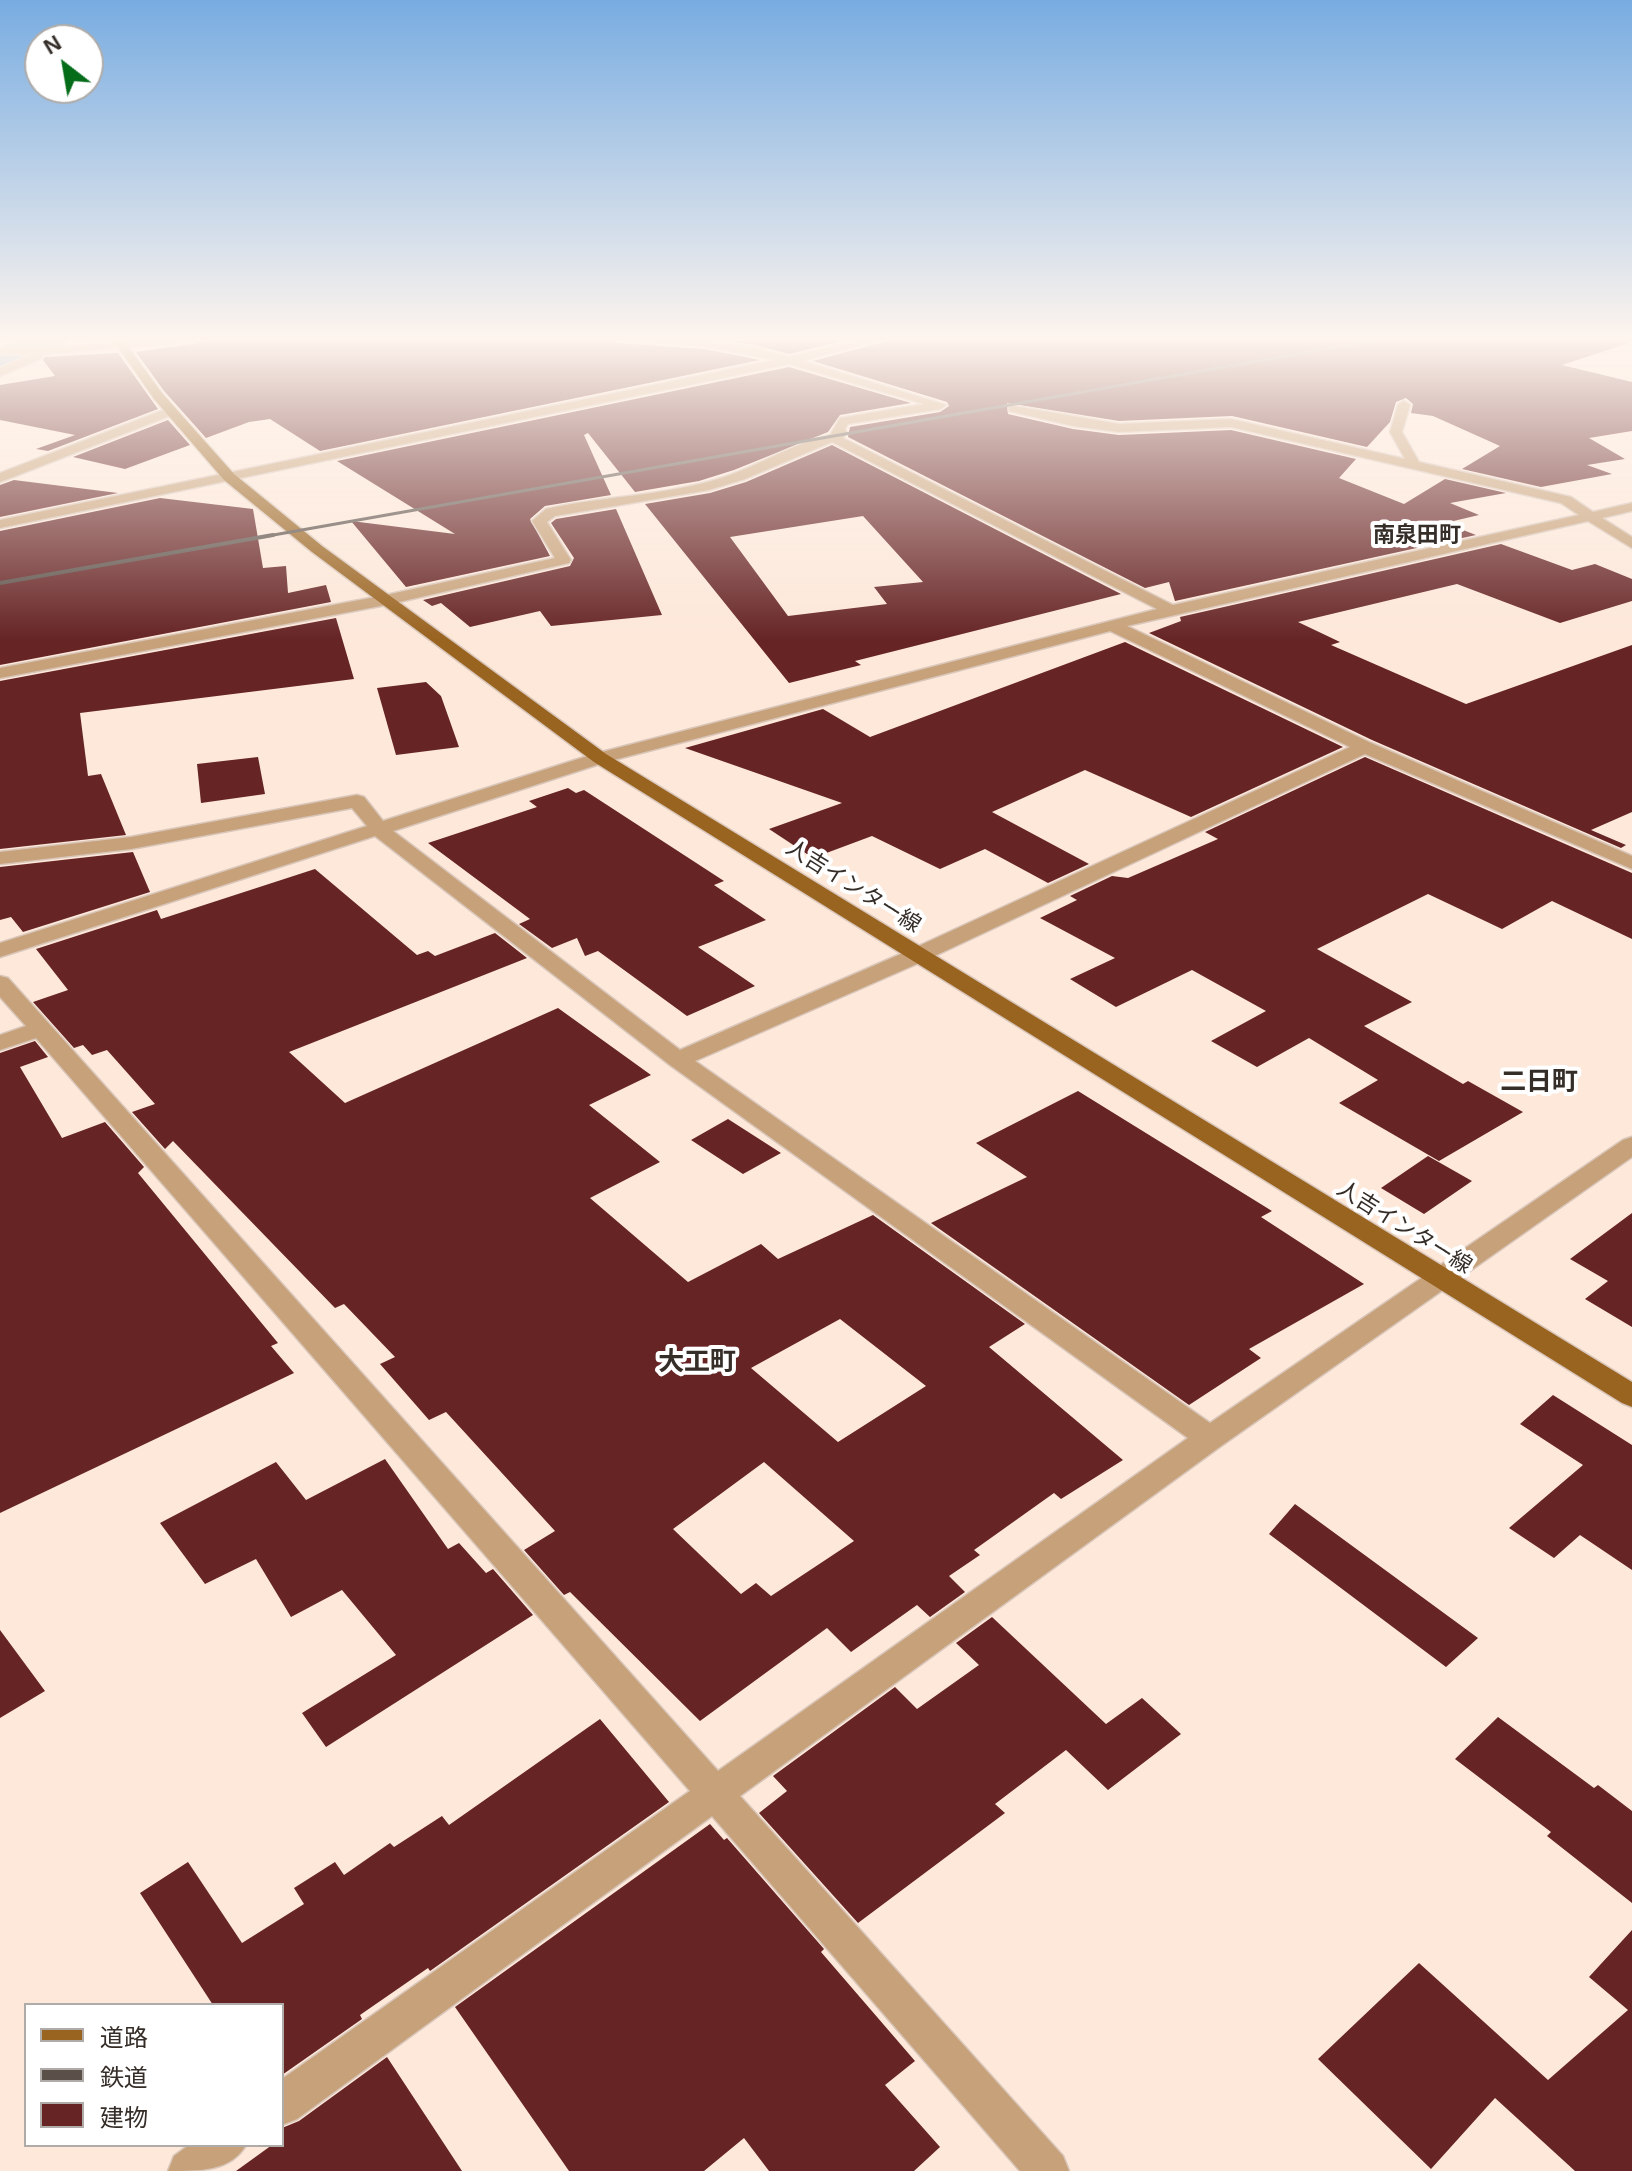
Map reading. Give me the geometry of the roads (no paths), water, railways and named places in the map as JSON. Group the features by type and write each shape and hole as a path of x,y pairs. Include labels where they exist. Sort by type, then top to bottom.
{"main road":[{"name":"人吉インター線","path":"195,438 229,477 386,600 600,758 1632,1396"}],"street":[{"path":"0,478 101,438"},
{"path":"0,524 415,438"},
{"path":"0,673 386,600 564,560 539,521 551,512 672,494 729,480 808,443 832,438"},
{"path":"835,438 1171,610"},
{"path":"1302,438 1566,500 1632,544"},
{"path":"1400,438 1413,462"},
{"path":"0,950 381,831 600,758 1171,610 1632,507"},
{"path":"1111,625 1365,747 1632,863"},
{"path":"678,1060 918,955 1365,747"},
{"path":"0,858 131,843 357,801 381,831 678,1060 1210,1438"},
{"path":"0,983 1048,2171"},
{"path":"0,1043 40,1029"},
{"path":"284,2103 1210,1438 1632,1145"},
{"path":"189,2171 222,2147"}],"railway":[{"path":"262,537 821,438"},
{"path":"0,583 273,535"}],"district":[{"name":"南泉田町","path":"1417,536"},
{"name":"二日町","path":"1539,1083"},
{"name":"大工町","path":"697,1363"}]}
